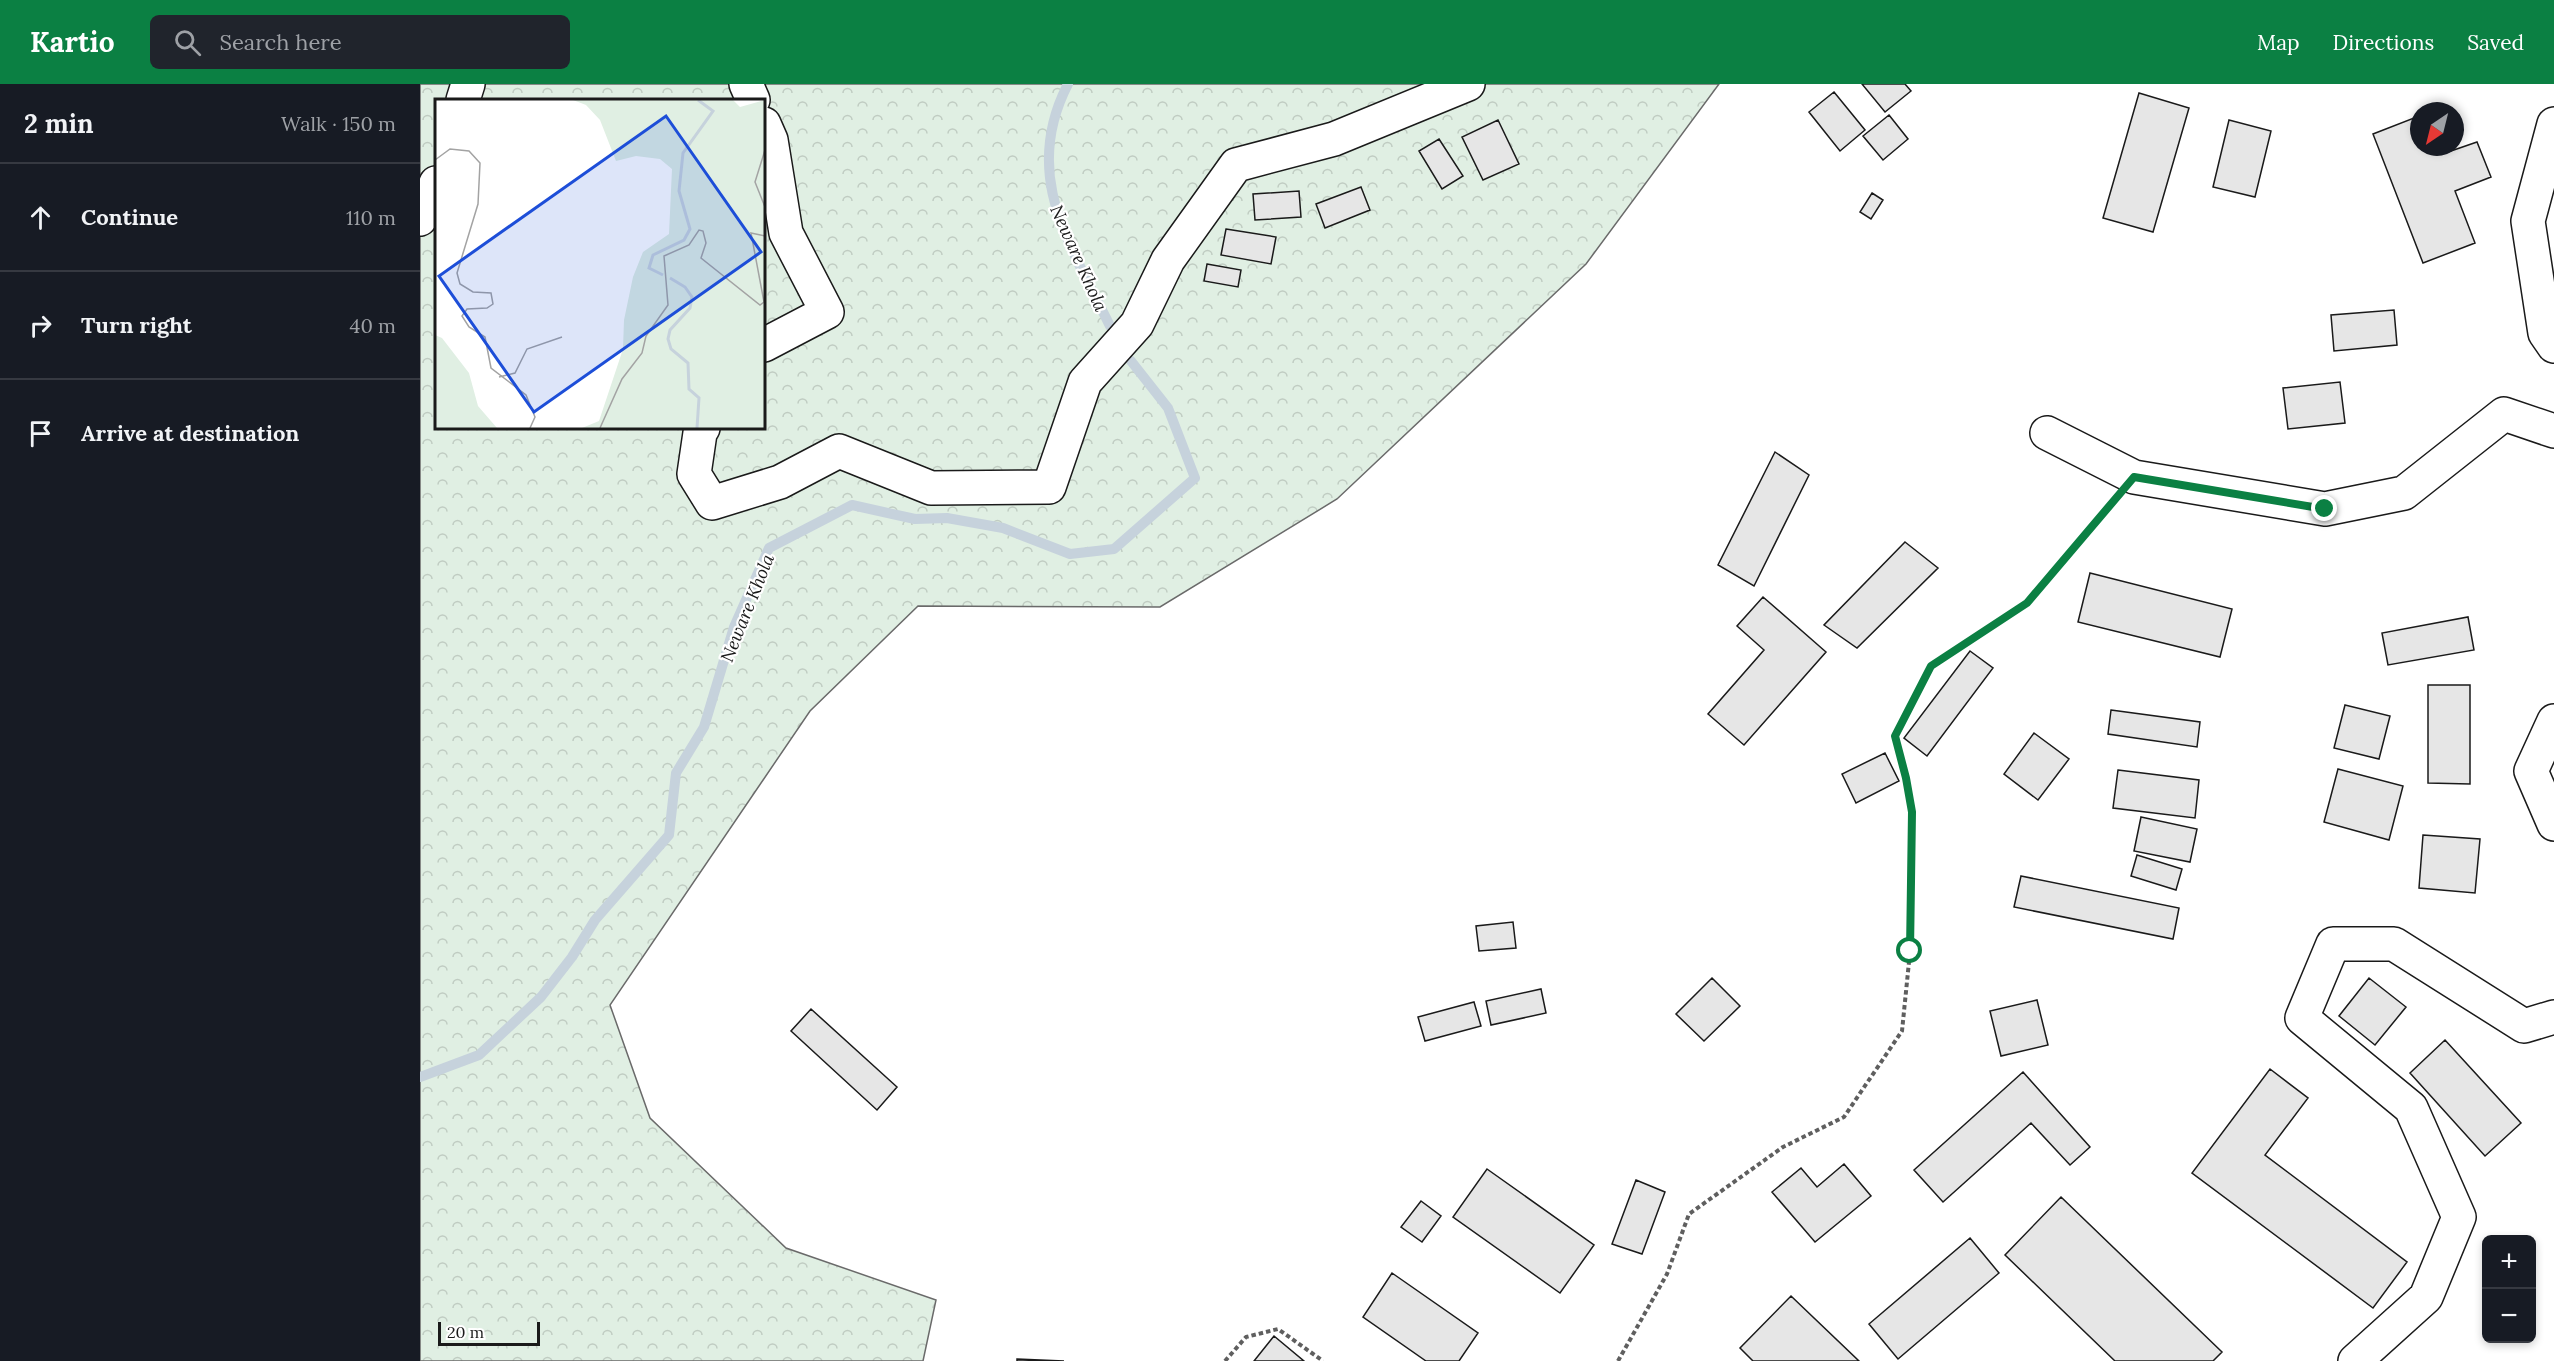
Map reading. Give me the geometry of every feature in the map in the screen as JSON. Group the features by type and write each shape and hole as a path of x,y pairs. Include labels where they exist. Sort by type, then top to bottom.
{"street":[{"path":"463,99 468,84"},
{"path":"746,84 753,99"},
{"path":"702,429 694,474 712,503 780,482 839,451 931,488 1049,487 1085,382 1137,324 1168,260 1236,165 1334,139 1468,84"},
{"path":"2554,124 2528,221 2545,333 2554,346"},
{"path":"765,126 771,140 786,233 827,312 765,344"},
{"path":"420,219 430,202 435,186"},
{"path":"2047,433 2134,477 2325,509 2404,493 2504,414 2554,431"},
{"path":"2554,721 2532,771 2554,824"},
{"path":"2355,1361 2426,1297 2458,1217 2411,1108 2302,1018 2333,944 2394,944 2524,1026 2554,1017"}],"path":[{"path":"1618,1361 1667,1274 1689,1214 1783,1147 1844,1117 1902,1030 1910,951 1912,812 1895,736 1931,666 2027,603 2134,477"},
{"path":"1225,1361 1246,1337 1278,1329 1323,1361"}],"green space":[{"path":"420,84 1719,84 1586,264 1337,499 1160,607 918,606 810,711 610,1005 650,1118 786,1248 936,1300 923,1361 420,1361"}],"building":[{"path":"1862,84 1905,84 1911,91 1885,112"},
{"path":"1834,92 1865,130 1840,151 1809,112"},
{"path":"2139,93 2189,108 2153,232 2103,218"},
{"path":"1889,115 1908,139 1883,160 1863,136"},
{"path":"1498,120 1519,164 1483,180 1462,137"},
{"path":"2229,120 2271,131 2255,197 2213,187"},
{"path":"2410,120 2410,156 2464,156 2464,146 2477,142 2491,177 2455,191 2475,243 2423,263 2373,134"},
{"path":"1439,139 1463,176 1442,189 1419,151"},
{"path":"1361,187 1370,210 1325,228 1316,204"},
{"path":"1299,191 1301,217 1255,220 1253,194"},
{"path":"1872,193 1883,200 1871,219 1860,212"},
{"path":"1226,229 1276,237 1271,264 1221,255"},
{"path":"1207,264 1241,270 1238,287 1204,281"},
{"path":"2394,310 2397,345 2334,351 2331,315"},
{"path":"2340,382 2345,423 2288,429 2283,388"},
{"path":"1775,452 1809,475 1754,586 1718,565"},
{"path":"1905,542 1938,568 1857,648 1824,625"},
{"path":"2090,573 2232,609 2220,657 2078,622"},
{"path":"1763,597 1826,652 1744,745 1708,714 1764,650 1737,626"},
{"path":"2468,617 2474,650 2388,665 2382,633"},
{"path":"1970,651 1993,668 1927,756 1904,738"},
{"path":"2428,685 2470,685 2470,784 2428,783"},
{"path":"2345,705 2390,716 2379,759 2334,748"},
{"path":"2111,710 2200,722 2197,747 2108,734"},
{"path":"2034,733 2069,759 2038,800 2004,774"},
{"path":"1885,753 1899,781 1856,803 1842,774"},
{"path":"2338,769 2403,786 2389,840 2324,822"},
{"path":"2118,770 2199,780 2195,818 2113,808"},
{"path":"2141,817 2197,829 2190,862 2134,851"},
{"path":"2423,835 2480,839 2475,893 2419,888"},
{"path":"2137,855 2182,869 2176,890 2131,876"},
{"path":"2021,876 2179,908 2173,939 2014,907"},
{"path":"1513,922 1516,948 1479,951 1476,926"},
{"path":"1712,978 1740,1006 1704,1041 1676,1014"},
{"path":"2369,978 2406,1007 2375,1045 2339,1016"},
{"path":"1541,989 1546,1013 1491,1025 1486,1001"},
{"path":"2037,1000 2048,1045 2001,1056 1990,1011"},
{"path":"1474,1002 1481,1026 1425,1041 1418,1017"},
{"path":"811,1009 897,1087 877,1110 791,1031"},
{"path":"2445,1040 2521,1123 2485,1156 2410,1073"},
{"path":"2270,1069 2308,1098 2265,1155 2407,1262 2373,1308 2192,1173"},
{"path":"2023,1072 2090,1147 2070,1165 2031,1123 1943,1202 1914,1170"},
{"path":"1844,1164 1871,1196 1815,1242 1772,1192 1801,1168 1817,1187"},
{"path":"1487,1169 1594,1245 1560,1293 1453,1217"},
{"path":"1636,1180 1665,1192 1642,1254 1612,1244"},
{"path":"2061,1197 2222,1352 2213,1361 2115,1361 2005,1255"},
{"path":"1421,1201 1441,1216 1422,1242 1401,1227"},
{"path":"1970,1238 1999,1273 1898,1359 1869,1324"},
{"path":"1392,1273 1478,1333 1459,1361 1426,1361 1363,1317"},
{"path":"1791,1296 1859,1361 1753,1361 1740,1348"},
{"path":"1274,1336 1304,1361 1254,1361"},
{"path":"1017,1359 1064,1361 1017,1361"}],"waterway":[{"name":"Neware Khola","path":"1068,84 1055,117 1049,149 1050,179 1056,208 1067,237 1110,326"},
{"name":"Neware Khola","path":"420,1077 479,1055 541,997 572,957 595,920 669,835 676,773 704,727 734,627 769,548 852,505 915,519 947,518 1003,528 1070,554 1114,549 1195,478 1168,408 1131,361"}],"route":[{"path":"1910,951 1912,812 1895,736 1931,666 2027,603 2134,477 2325,509"}]}
